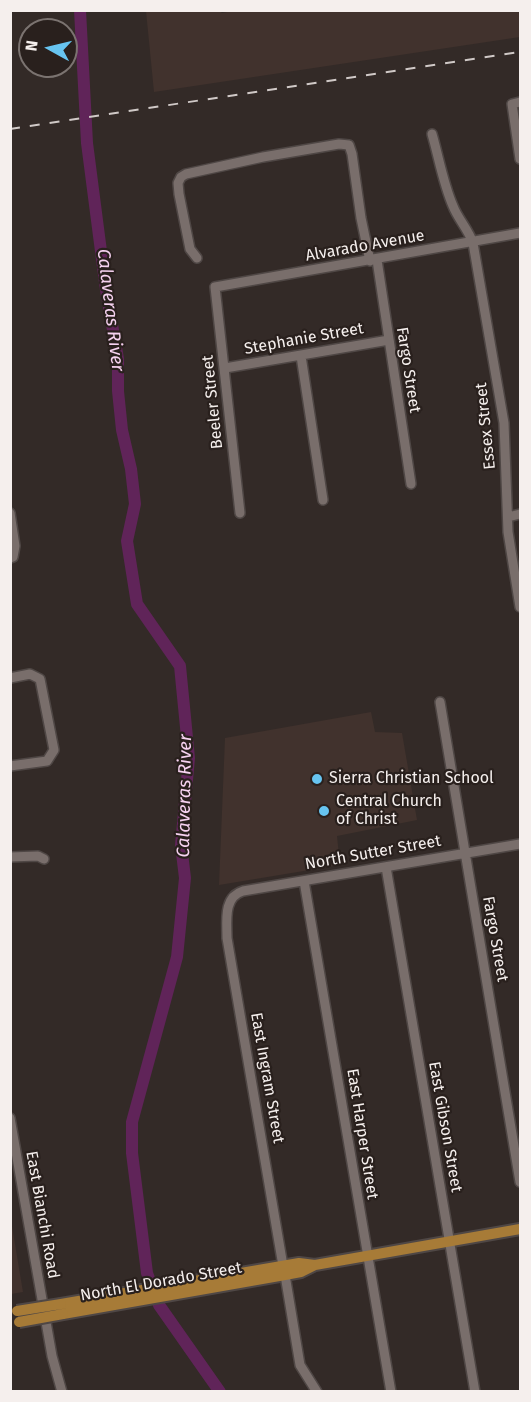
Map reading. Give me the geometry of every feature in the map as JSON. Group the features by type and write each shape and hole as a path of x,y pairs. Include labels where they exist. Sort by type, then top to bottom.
{"main road":[{"name":"North El Dorado Street","path":"14,1317 284,1271 298,1263 315,1265 520,1229"}],"street":[{"path":"516,103 520,159"},
{"name":"Essex Street","path":"432,134 454,208 469,231 473,243 504,423 508,532 520,607"},
{"name":"Fargo Street","path":"197,258 190,249 179,194 178,183 181,177 263,157 339,144 349,145 361,218 374,260 411,484"},
{"name":"Alvarado Avenue","path":"215,287 520,233"},
{"name":"Beeler Street","path":"215,287 240,513"},
{"name":"Stephanie Street","path":"225,368 388,340"},
{"path":"301,356 323,500"},
{"path":"10,513 15,546 12,558"},
{"path":"508,517 520,514"},
{"path":"10,678 30,674 38,676 42,683 54,750 47,761 10,766"},
{"name":"Fargo Street","path":"440,702 520,1182"},
{"name":"North Sutter Street","path":"232,897 243,891 520,844"},
{"path":"10,857 38,856 44,859"},
{"name":"East Gibson Street","path":"386,867 475,1392"},
{"name":"East Harper Street","path":"304,881 390,1392"},
{"name":"East Ingram Street","path":"232,897 228,907 227,938 300,1365 317,1392"},
{"name":"East Bianchi Road","path":"10,1118 52,1356 62,1392"}],"shaded area":[{"path":"218,10 222,13 238,10 520,11 520,37 154,92 146,11"},
{"name":"Sierra Christian School","path":"371,712 375,732 402,733 417,820 337,836 340,865 219,885 225,738"},
{"path":"10,1214 23,1292 11,1294 10,1294"}],"waterway":[{"name":"Calaveras River","path":"80,10 87,143 106,290 118,359 122,430 131,469 135,504 127,541 137,604 180,666 189,758 181,845 185,878 177,957 132,1122 132,1153 147,1273 159,1305 220,1392"}],"railway":[{"path":"10,129 520,52"}],"place":[{"name":"Sierra Christian School","path":"317,779"},
{"name":"Central Church of Christ","path":"324,811"}]}
